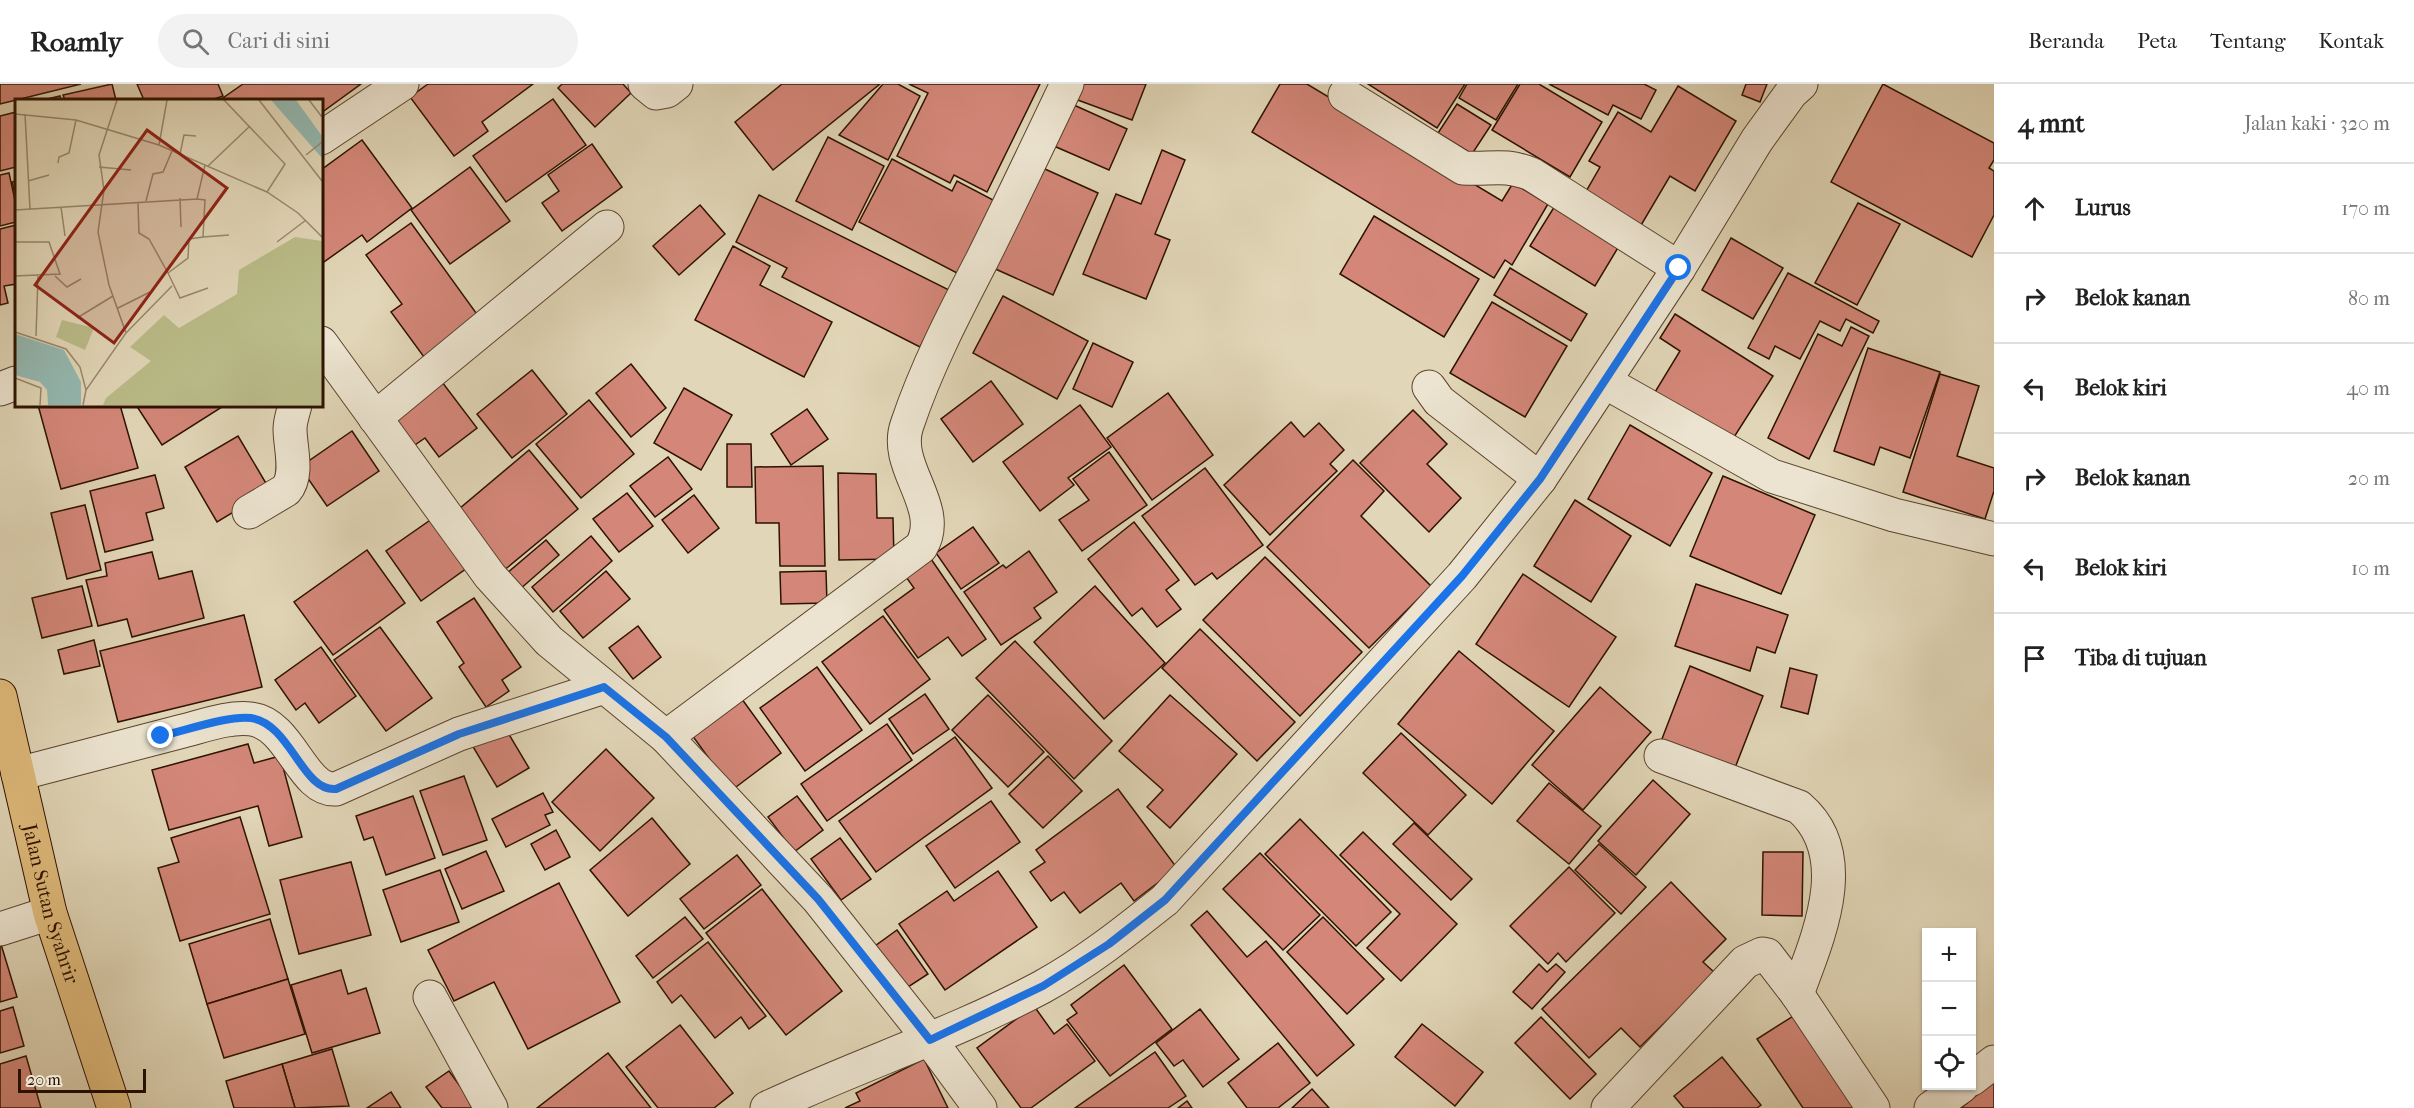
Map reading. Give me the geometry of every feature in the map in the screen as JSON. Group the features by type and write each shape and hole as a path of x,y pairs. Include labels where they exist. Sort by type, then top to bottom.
{"main road":[{"name":"Jalan Sutan Syahrir","path":"0,696 50,913 114,1108"}],"street":[{"path":"322,137 402,84"},
{"path":"645,84 656,93 667,91 676,84"},
{"path":"666,737 921,547 927,537 929,520 904,449 905,429 929,365 1020,184 1067,84"},
{"path":"767,1108 930,1040 1043,986 1109,944 1165,900 1462,576 1540,479 1679,268 1757,140 1791,93 1801,84"},
{"path":"1345,95 1462,168 1480,169 1504,166 1531,174 1679,268"},
{"path":"375,418 607,227"},
{"path":"322,345 490,576 549,641 666,737 818,899 930,1040 980,1108"},
{"path":"1605,382 1772,476 1894,515 1994,539"},
{"path":"0,389 15,383"},
{"path":"1429,387 1439,401 1540,479"},
{"path":"249,512 290,486 292,458 290,426 295,406"},
{"path":"18,774 202,726 238,718 252,718 268,726 282,737 313,780 321,786 336,789 459,734 604,687"},
{"path":"1661,756 1799,807 1814,822 1827,855 1826,908 1797,994"},
{"path":"0,929 50,913"},
{"path":"1608,1108 1745,962 1762,954 1767,955 1797,994 1873,1108"},
{"path":"430,997 491,1108"},
{"path":"1976,1075 1994,1062"},
{"path":"1931,1108 1956,1090"}],"building":[{"path":"0,84 81,84 15,99 0,104"},
{"path":"112,84 116,99 65,99 63,95"},
{"path":"137,84 218,84 223,96 214,99 144,99"},
{"path":"243,84 361,84 322,112 322,99 221,99"},
{"path":"428,84 533,84 482,122 488,131 454,156 410,97"},
{"path":"562,84 623,84 631,93 595,127 558,88"},
{"path":"782,84 880,84 773,170 735,122"},
{"path":"883,84 898,84 920,96 888,160 839,135"},
{"path":"909,84 1040,84 987,192 954,175 950,183 897,156 928,93"},
{"path":"1081,84 1146,84 1132,120 1075,99"},
{"path":"1280,84 1307,84 1502,201 1513,183 1548,204 1512,265 1505,260 1494,278 1252,132"},
{"path":"1368,84 1465,84 1437,128"},
{"path":"1467,84 1518,84 1496,120 1459,98"},
{"path":"1520,84 1539,84 1602,122 1570,177 1492,130"},
{"path":"1549,84 1644,84 1656,90 1641,119 1613,105 1608,115"},
{"path":"1746,84 1767,84 1760,102 1742,95"},
{"path":"1883,84 1994,143 1994,160 1989,168 1994,171 1994,215 1972,257 1831,182"},
{"path":"1678,86 1736,121 1695,191 1670,176 1640,227 1584,195 1600,167 1589,161 1618,112 1651,132"},
{"path":"553,99 586,145 506,202 473,156"},
{"path":"1065,101 1127,129 1109,170 1047,143"},
{"path":"1457,104 1491,125 1472,154 1438,133"},
{"path":"15,112 15,167 0,171 0,116"},
{"path":"828,137 884,166 852,230 796,201"},
{"path":"362,140 412,208 367,242 362,235 322,263 322,169"},
{"path":"592,144 622,187 562,231 542,203 559,191 548,175"},
{"path":"1162,150 1185,160 1155,234 1170,240 1146,299 1083,274 1116,194 1141,204"},
{"path":"892,159 952,191 957,181 995,201 957,273 859,222"},
{"path":"1036,165 1098,193 1053,295 991,267"},
{"path":"470,167 510,221 450,264 411,210"},
{"path":"9,173 15,200 15,222 0,226 0,175"},
{"path":"759,195 949,290 920,347 782,277 787,268 736,242"},
{"path":"1561,196 1625,236 1595,286 1530,246"},
{"path":"1858,203 1900,224 1857,305 1815,283"},
{"path":"700,205 725,234 679,275 653,246"},
{"path":"1374,216 1479,279 1444,337 1340,274"},
{"path":"411,223 479,317 424,357 391,312 402,304 366,255"},
{"path":"15,225 15,284 4,286 8,303 0,305 0,229"},
{"path":"1731,238 1783,268 1753,319 1702,290"},
{"path":"733,246 770,266 760,285 832,322 804,377 695,320"},
{"path":"1510,268 1587,314 1571,341 1494,295"},
{"path":"1788,273 1879,321 1873,333 1846,319 1840,331 1820,321 1800,359 1775,346 1769,359 1748,348"},
{"path":"1003,296 1088,341 1057,399 973,353"},
{"path":"1492,302 1567,346 1525,417 1450,373"},
{"path":"1675,314 1773,376 1729,445 1652,397 1680,351 1660,338"},
{"path":"1851,327 1869,336 1809,459 1768,438 1818,334 1842,346"},
{"path":"1093,343 1133,362 1112,407 1073,389"},
{"path":"1868,348 1940,372 1910,458 1880,447 1874,465 1834,451"},
{"path":"631,364 666,408 631,437 596,393"},
{"path":"532,370 567,414 512,458 477,414"},
{"path":"1940,374 1979,386 1957,456 1994,468 1994,491 1985,519 1903,492"},
{"path":"439,378 477,428 439,457 425,438 412,447 388,416"},
{"path":"991,381 1023,424 973,462 941,419"},
{"path":"684,388 732,415 701,470 654,443"},
{"path":"1168,393 1213,455 1152,500 1107,438"},
{"path":"589,400 634,454 581,498 536,444"},
{"path":"1080,405 1111,447 1068,478 1074,485 1040,511 1003,462"},
{"path":"38,406 120,406 138,468 61,489"},
{"path":"137,406 222,406 222,407 162,445"},
{"path":"807,409 828,439 791,465 771,434"},
{"path":"1413,410 1447,444 1427,464 1461,498 1429,532 1360,463"},
{"path":"1291,422 1304,437 1319,423 1344,450 1330,464 1337,471 1270,535 1224,485"},
{"path":"1630,425 1712,473 1670,546 1588,499"},
{"path":"352,431 379,471 327,506 300,467"},
{"path":"238,436 270,490 217,522 185,467"},
{"path":"727,444 751,444 752,487 727,487"},
{"path":"529,450 578,509 502,572 453,514"},
{"path":"1109,452 1147,505 1082,551 1059,520 1089,500 1073,479"},
{"path":"668,457 692,489 655,517 630,486"},
{"path":"1353,460 1384,491 1361,516 1431,586 1369,648 1267,547"},
{"path":"823,466 825,566 780,566 779,523 756,523 755,467"},
{"path":"1205,468 1263,545 1217,579 1212,573 1195,585 1142,516"},
{"path":"838,473 876,474 877,518 893,518 894,559 839,560"},
{"path":"155,475 164,508 146,513 153,540 105,552 90,491"},
{"path":"1723,476 1815,515 1781,594 1690,556"},
{"path":"627,493 653,526 619,552 593,519"},
{"path":"694,495 719,528 688,553 662,520"},
{"path":"1575,500 1631,536 1591,602 1534,566"},
{"path":"85,505 101,570 67,579 51,513"},
{"path":"439,514 474,563 421,601 386,551"},
{"path":"1134,522 1179,580 1166,590 1181,609 1157,627 1142,608 1132,616 1088,559"},
{"path":"973,527 999,563 961,589 936,553"},
{"path":"591,536 612,561 553,612 532,587"},
{"path":"546,540 559,555 519,590 506,574"},
{"path":"367,550 405,603 333,655 294,602"},
{"path":"1029,551 1057,592 1034,608 1041,618 1001,645 964,592 1003,565 1006,568"},
{"path":"152,552 159,579 192,571 204,618 132,637 127,619 98,626 86,580 107,576 105,563"},
{"path":"1265,557 1362,652 1300,716 1203,620"},
{"path":"931,559 986,639 962,656 948,637 918,658 884,610 914,588 906,577"},
{"path":"606,571 630,599 583,638 560,611"},
{"path":"826,571 827,603 781,604 780,572"},
{"path":"1523,574 1616,637 1569,707 1476,644"},
{"path":"1696,584 1788,615 1775,653 1757,647 1750,671 1675,646"},
{"path":"82,586 92,626 42,638 32,598"},
{"path":"1095,586 1165,663 1104,719 1034,642"},
{"path":"474,598 521,667 502,680 509,691 486,707 459,667 464,663 437,622"},
{"path":"244,615 262,687 118,722 100,651"},
{"path":"883,616 930,679 870,724 822,662"},
{"path":"638,626 661,657 633,679 609,648"},
{"path":"380,627 432,698 386,731 334,660"},
{"path":"1200,629 1295,722 1257,761 1162,668"},
{"path":"94,640 100,666 64,674 58,650"},
{"path":"1015,641 1112,741 1074,779 976,678"},
{"path":"321,647 356,696 319,723 305,703 296,710 275,680"},
{"path":"1459,651 1554,731 1492,804 1398,724"},
{"path":"1690,666 1763,696 1733,773 1660,744"},
{"path":"817,667 862,730 805,771 760,708"},
{"path":"1790,668 1817,675 1808,714 1781,707"},
{"path":"1600,687 1651,732 1583,810 1532,765"},
{"path":"925,694 949,729 913,754 889,719"},
{"path":"739,695 781,753 732,790 689,731"},
{"path":"988,695 1044,752 1008,787 952,730"},
{"path":"1170,695 1237,754 1170,828 1147,807 1163,790 1119,751"},
{"path":"887,724 912,760 827,821 801,784"},
{"path":"504,726 529,768 497,787 472,745"},
{"path":"1401,733 1466,795 1428,835 1363,773"},
{"path":"955,737 992,788 876,872 839,821"},
{"path":"248,744 254,763 280,756 302,837 269,846 258,806 169,830 152,770"},
{"path":"606,749 654,798 600,851 552,802"},
{"path":"1048,756 1082,791 1043,828 1009,794"},
{"path":"464,776 487,840 443,855 420,791"},
{"path":"1653,780 1690,814 1636,875 1598,841"},
{"path":"1549,783 1601,826 1569,864 1517,821"},
{"path":"1118,789 1177,868 1134,901 1121,883 1080,913 1064,892 1051,901 1030,872 1045,862 1036,850"},
{"path":"543,793 553,812 545,815 550,825 506,847 492,819"},
{"path":"413,796 435,858 386,875 373,837 364,840 356,816"},
{"path":"797,796 823,830 794,852 768,817"},
{"path":"991,801 1020,842 955,888 926,846"},
{"path":"240,817 270,914 180,941 158,868 179,862 171,838"},
{"path":"652,818 690,864 628,916 590,870"},
{"path":"1300,819 1391,912 1356,946 1265,854"},
{"path":"1414,823 1472,879 1451,900 1393,844"},
{"path":"556,830 570,857 545,870 531,844"},
{"path":"1363,832 1457,924 1401,981 1367,948 1400,914 1340,855"},
{"path":"840,838 871,879 841,900 811,859"},
{"path":"1599,844 1646,887 1621,914 1575,870"},
{"path":"486,851 504,891 462,909 445,869"},
{"path":"1763,852 1803,852 1802,916 1762,915"},
{"path":"1260,853 1320,915 1283,950 1223,889"},
{"path":"737,855 761,885 704,929 680,899"},
{"path":"351,862 371,935 299,954 280,880"},
{"path":"1569,867 1615,913 1566,962 1558,953 1548,964 1510,926"},
{"path":"440,870 459,922 401,942 383,890"},
{"path":"998,871 1037,927 945,990 899,924 947,891 954,901"},
{"path":"1671,882 1726,939 1703,962 1715,973 1640,1047 1621,1028 1589,1058 1542,1009"},
{"path":"559,883 620,1002 528,1049 494,982 454,1001 428,950"},
{"path":"762,889 842,991 786,1035 706,933"},
{"path":"1207,911 1247,957 1266,941 1354,1045 1317,1076 1191,925"},
{"path":"685,917 703,939 653,978 636,956"},
{"path":"1323,917 1384,979 1347,1014 1287,952"},
{"path":"270,919 288,979 207,1004 189,944"},
{"path":"897,930 928,974 905,989 875,946"},
{"path":"0,941 17,997 0,1002"},
{"path":"708,942 766,1016 749,1029 741,1017 715,1038 681,995 672,1003 657,982"},
{"path":"1539,964 1547,972 1556,964 1565,972 1532,1009 1513,992"},
{"path":"1124,965 1172,1029 1110,1076 1067,1020 1077,1013 1071,1005"},
{"path":"341,970 348,994 366,988 380,1033 312,1053 291,985"},
{"path":"288,979 305,1034 224,1058 207,1004"},
{"path":"1034,1006 1054,1034 1067,1024 1095,1061 1031,1108 1021,1108 977,1048"},
{"path":"13,1007 24,1046 0,1053 0,1011"},
{"path":"1200,1009 1239,1059 1203,1087 1183,1060 1174,1066 1156,1043"},
{"path":"1795,1015 1856,1108 1803,1108 1757,1039"},
{"path":"1541,1017 1596,1074 1570,1099 1515,1043"},
{"path":"1422,1024 1483,1072 1455,1106 1395,1057"},
{"path":"680,1025 733,1093 714,1108 658,1108 626,1067"},
{"path":"1278,1043 1310,1083 1278,1108 1247,1108 1228,1083"},
{"path":"332,1049 349,1106 295,1108 282,1064"},
{"path":"1155,1052 1186,1096 1168,1108 1075,1108"},
{"path":"608,1053 651,1108 537,1108"},
{"path":"26,1056 41,1108 0,1108 0,1064"},
{"path":"1722,1057 1761,1105 1757,1108 1684,1108 1674,1096"},
{"path":"924,1059 948,1108 845,1108 860,1101 856,1093"},
{"path":"282,1064 295,1108 234,1108 226,1081"},
{"path":"449,1071 476,1108 442,1108 426,1087"},
{"path":"1994,1081 1994,1108 1961,1108"},
{"path":"1312,1089 1329,1108 1292,1108"},
{"path":"391,1092 401,1108 367,1108"},
{"path":"1187,1101 1192,1108 1178,1108"}],"route":[{"path":"161,736 238,718 252,718 268,726 282,737 313,780 321,786 336,789 459,734 604,687 666,737 818,899 930,1040 1043,986 1109,944 1165,900 1241,820 1341,706 1462,576 1540,479 1679,268"}]}
